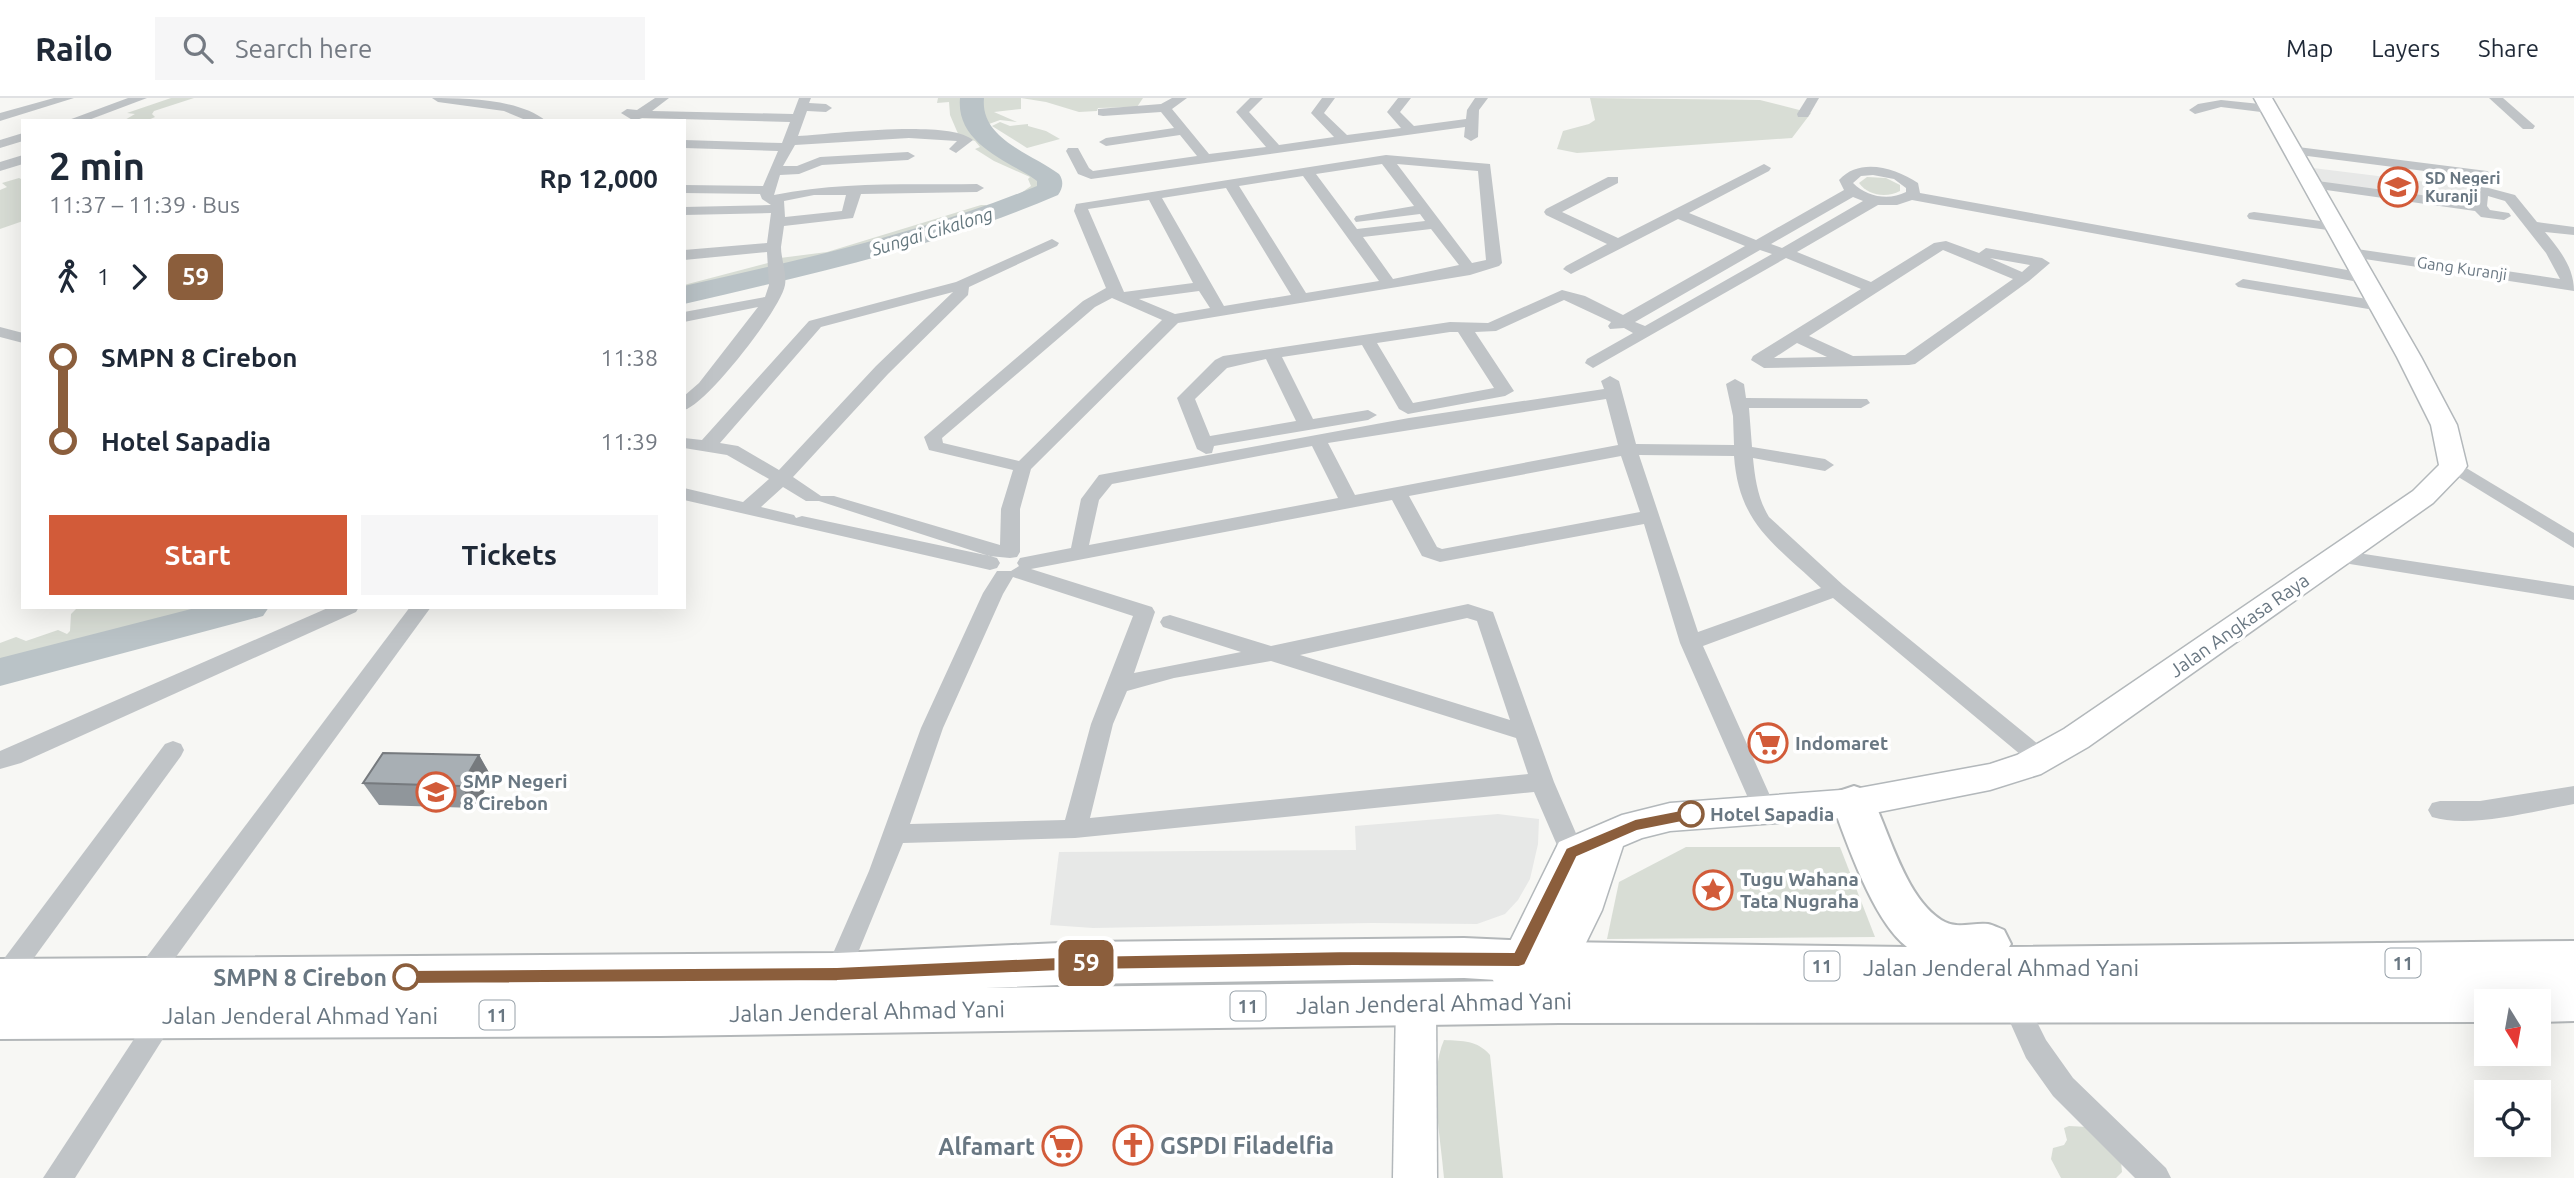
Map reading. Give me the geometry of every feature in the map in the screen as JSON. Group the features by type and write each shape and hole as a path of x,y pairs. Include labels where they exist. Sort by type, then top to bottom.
{"highway":[{"path":"1854,803 1888,883 1920,932 1931,939 1950,944 2156,946 2192,952 2232,967"},
{"name":"Jalan Jenderal Ahmad Yani","path":"154,997 1082,963 1367,958 1529,982 2014,1002 2574,1000"},
{"name":"Jalan Jenderal Ahmad Yani","path":"1,992 660,1014 1416,1003 1529,982 1958,968 2574,962"}],"street":[{"path":"1,116 71,98 102,111"},
{"path":"78,119 141,98"},
{"path":"438,98 507,108 535,119"},
{"path":"632,116 663,98"},
{"path":"1103,111 1164,107 1181,98"},
{"path":"1257,98 1242,112 1275,149"},
{"path":"1329,98 1317,113 1343,139"},
{"path":"1405,98 1393,112 1410,130"},
{"path":"1471,137 1474,110 1482,98"},
{"path":"1803,114 1814,98"},
{"path":"2495,98 2528,126"},
{"path":"2195,110 2209,102 2263,101 2335,227 2353,271 2380,306 2444,425 2453,467 2574,542"},
{"path":"1164,107 1206,159"},
{"path":"686,403 705,387 750,332 774,292 774,172 801,108"},
{"path":"632,116 694,118 826,108"},
{"path":"1073,151 1083,171 1091,175 1471,122"},
{"path":"1106,142 1183,131"},
{"path":"686,145 788,144 899,134 952,135 966,140 956,149"},
{"path":"0,144 21,138"},
{"path":"2290,150 2487,175"},
{"path":"774,172 799,170 815,161 908,156"},
{"path":"1386,159 1470,270"},
{"path":"1386,159 1485,167 1494,263 1470,270 1389,284 1173,318 1117,293 1086,227 1081,207 1307,171 1386,159"},
{"path":"0,167 21,160"},
{"path":"1571,269 1764,167"},
{"path":"1307,171 1389,284"},
{"path":"1865,171 1898,176 1912,191 1900,200 1875,200 1853,191 1846,180 1852,174 1865,171"},
{"path":"1613,180 1551,212 1618,244"},
{"path":"1230,183 1301,298"},
{"path":"2310,184 2480,207 2486,214 2504,216"},
{"path":"686,188 774,205 848,215 855,189"},
{"path":"686,211 774,205 804,192 977,188"},
{"path":"2480,207 2481,190 2506,194 2553,253 2572,286"},
{"path":"1619,325 1853,191"},
{"name":"Gang Kuranji","path":"1912,191 2111,226 2309,267 2572,286"},
{"path":"1153,194 1219,310"},
{"path":"1593,363 1875,200"},
{"path":"1348,228 1425,209"},
{"path":"1682,211 1737,239 1760,244 1796,264 1868,291"},
{"path":"2254,216 2335,227"},
{"path":"1348,228 1435,224"},
{"path":"2533,226 2574,231"},
{"path":"708,444 815,324 961,285 1052,243"},
{"path":"1946,245 2024,278"},
{"path":"1946,245 2042,264 2024,278 1912,359 1853,362 1759,360 1939,246 1946,245"},
{"path":"686,255 774,253"},
{"path":"2243,284 2380,306"},
{"path":"747,509 780,480 935,316 962,292 961,285"},
{"path":"1023,467 934,446 933,437 1088,304 1117,293 1203,286"},
{"path":"686,316 774,292"},
{"path":"1641,336 1553,297 1495,327 1463,327 1224,362 1187,394 1186,400 1205,446 1611,387 1690,643 1764,809"},
{"path":"891,305 935,316"},
{"path":"837,974 881,871 932,728 1009,563 1007,525 1015,487 1023,467 1173,318"},
{"path":"1079,546 1090,499 1106,479 1408,409 1505,391 1463,327"},
{"path":"0,332 21,337"},
{"path":"1796,336 1853,362"},
{"path":"1367,340 1408,409"},
{"path":"1272,354 1349,501"},
{"path":"1861,403 1737,393 1742,418 1741,451 1757,514 1836,590 2041,759"},
{"path":"686,443 708,444 732,450 780,480 820,499 912,526 1144,612 1102,724 1075,829"},
{"path":"686,494 794,521 1009,563 1628,449 1741,451 1825,465"},
{"name":"Jalan Angkasa Raya","path":"1572,852 1635,825 1670,817 1854,803 2003,774 2041,759 2077,738 2338,556 2435,487 2453,467"},
{"path":"1398,493 1429,551 1434,555 1652,516"},
{"path":"891,541 912,526"},
{"path":"2338,556 2574,593"},
{"path":"1690,643 1836,590"},
{"path":"0,760 13,757 345,609"},
{"path":"58,1178 154,997 420,609"},
{"path":"1118,686 1145,676 1273,654 1445,615 1468,611 1486,617 1542,782 1572,852 1529,982"},
{"path":"1170,622 1526,733"},
{"path":"1,992 173,750"},
{"path":"892,834 1075,829 1542,782"},
{"path":"2440,810 2480,810 2574,795"},
{"path":"1529,982 1575,932 1594,884 1607,838"},
{"path":"2014,1002 2036,1049 2063,1087 2156,1178"},
{"path":"1415,1178 1416,1003"}],"shaded area":[{"path":"171,98 194,98 154,111 152,114 155,117 150,119 126,119 135,114 127,113"},
{"path":"938,98 964,98 963,113 967,126 976,137 1041,180 1040,188 1005,204 1031,186 1028,179 1030,177 994,161 975,149 980,147 975,141 959,136 950,115 949,102 937,103"},
{"path":"979,98 1021,98 1021,109 994,112 1017,122 1000,120 989,124 974,111"},
{"path":"1021,98 1143,98 1137,107 1098,108 1097,111 1079,112"},
{"path":"1590,98 1760,100 1811,113 1792,138 1577,153 1557,149 1563,131 1595,120"},
{"path":"1000,122 1010,126 1028,124 1060,139 1027,148 992,126"},
{"name":"SD Negeri Kuranji","path":"2313,168 2475,188 2477,200 2470,199 2473,205 2321,185"},
{"path":"1867,177 1886,178 1900,185 1900,191 1884,195 1867,191 1859,183"},
{"path":"21,179 21,222 0,229 0,190 7,187 2,183"},
{"path":"986,205 984,211 780,270 780,258 827,252"},
{"path":"772,262 773,270 686,290 686,284"},
{"path":"76,609 217,609 0,667 0,643 16,637 26,641 58,630 67,634 70,631 71,614"},
{"path":"1498,814 1539,819 1538,844 1530,879 1518,900 1505,914 1477,924 1093,928 1050,925 1059,852 1356,850 1355,826"},
{"path":"1686,847 1840,847 1875,937 1607,939 1619,882"},
{"path":"1444,1040 1475,1044 1490,1055 1503,1178 1444,1178 1436,1089 1439,1055"},
{"path":"2088,1127 2121,1161 2122,1172 2116,1178 2061,1178 2051,1159 2053,1148 2064,1145 2067,1140 2064,1128"}],"building":[{"path":"383,753 479,755 461,786 363,783"}],"waterway":[{"name":"Sungai Cikalong","path":"686,295 871,251 1004,209 1049,190 1050,179 997,145 975,124 971,112 972,98"},
{"name":"Sungai Cikalong","path":"0,672 242,609"}],"bus line":[{"name":"59","path":"406,977 837,974 1082,963 1464,958 1519,960 1572,852 1635,825 1691,814"}],"place":[{"name":"SD Negeri Kuranji","path":"2398,187"},
{"name":"Indomaret","path":"1768,743"},
{"name":"SMP Negeri 8 Cirebon","path":"436,792"},
{"name":"Hotel Sapadia","path":"1691,814"},
{"name":"Tugu Wahana Tata Nugraha","path":"1713,890"},
{"name":"SMPN 8 Cirebon","path":"406,977"},
{"name":"GSPDI Filadelfia","path":"1133,1145"},
{"name":"Alfamart","path":"1062,1146"}]}
